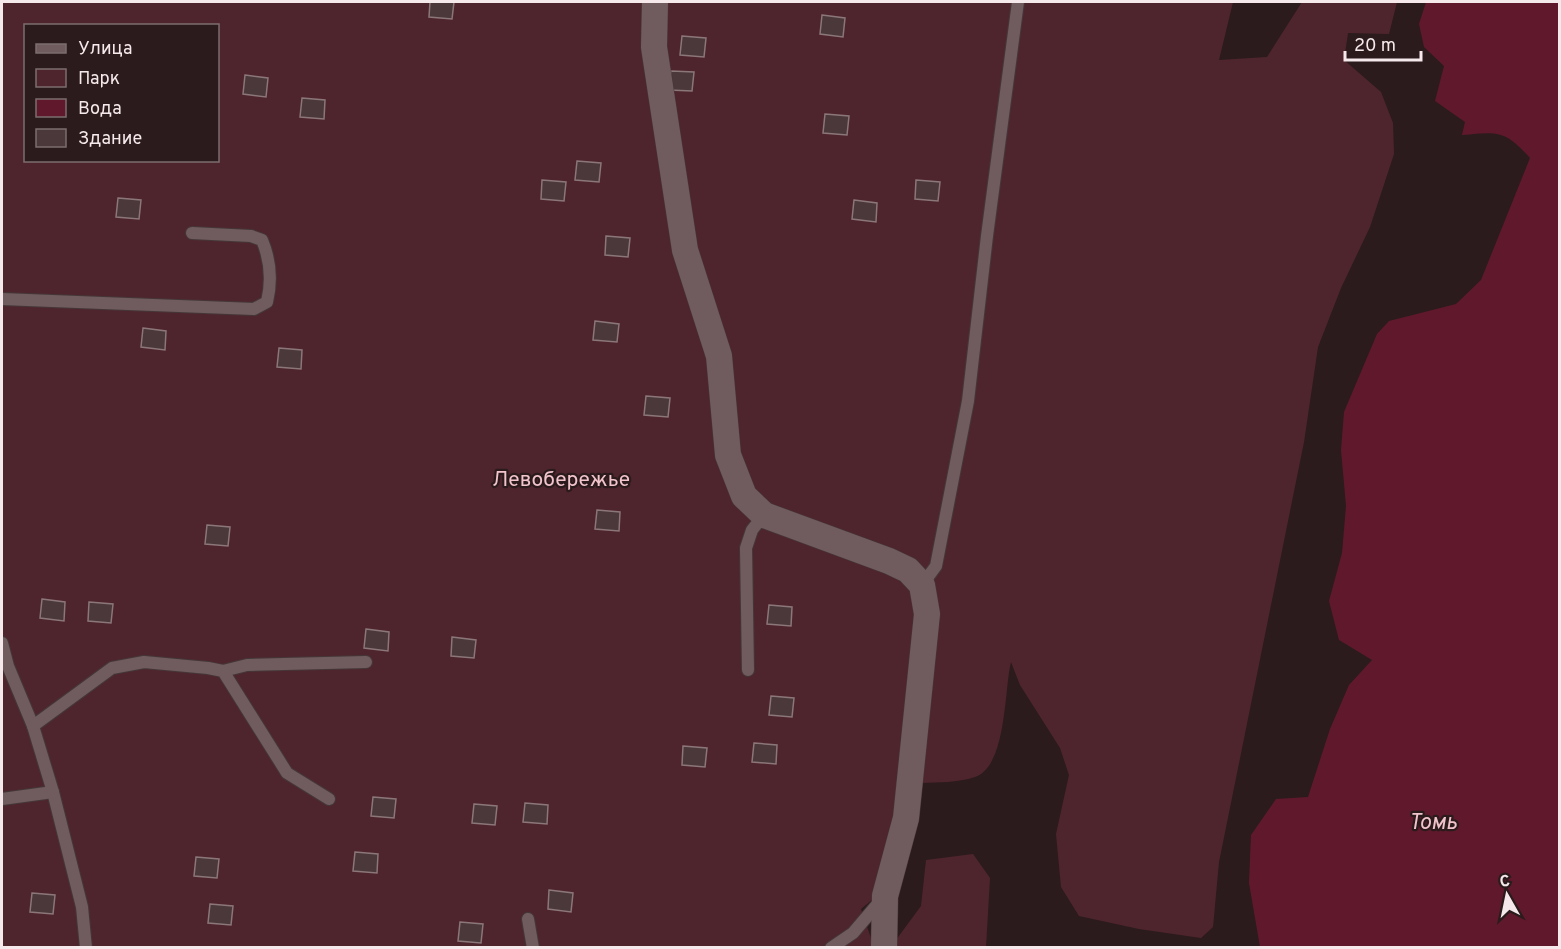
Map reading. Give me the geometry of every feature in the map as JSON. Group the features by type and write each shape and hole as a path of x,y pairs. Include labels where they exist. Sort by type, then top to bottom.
{"street":[{"path":"655,2 654,47 685,250 720,356 728,455 744,496 764,515 889,561 909,570 922,585 927,614 906,818 885,896 884,948"}],"lane":[{"path":"922,585 936,566 968,401 1018,2"},
{"path":"2,299 254,309 267,302 271,287 267,253 262,240 251,236 192,233"},
{"path":"748,670 746,548 752,530 764,515"},
{"path":"2,643 8,666 33,726 53,792 82,907 86,948"},
{"path":"33,726 112,668 144,662 208,668 223,672 248,664 366,662"},
{"path":"223,672 287,773 329,799"},
{"path":"2,799 53,792"},
{"path":"831,948 853,933 885,896"},
{"path":"528,919 532,948"}],"green space":[{"name":"Левобережье","path":"2,2 1233,2 1219,60 1267,57 1302,2 1397,2 1389,34 1348,33 1344,60 1381,92 1393,123 1394,154 1370,227 1341,288 1318,347 1304,442 1219,862 1213,927 1201,938 1139,929 1079,916 1061,887 1056,834 1069,775 1060,748 1020,685 1011,662 999,743 985,770 975,777 961,780 920,783 879,894 861,909 874,947 2,948"},
{"path":"973,854 990,878 986,947 897,947 896,940 921,906 926,860"}],"water":[{"name":"Томь","path":"1426,2 1559,2 1559,947 1260,947 1249,883 1251,835 1276,799 1308,797 1330,729 1349,685 1372,660 1339,640 1329,601 1342,553 1346,506 1341,450 1344,412 1377,334 1389,321 1456,304 1481,280 1530,158 1507,137 1500,134 1462,135 1465,122 1435,101 1444,66 1424,47 1419,24"}],"building":[{"path":"430,2 454,2 452,19 429,17"},
{"path":"822,15 845,18 843,37 820,34"},
{"path":"682,36 706,38 704,57 680,55"},
{"path":"671,71 694,72 692,91 669,90"},
{"path":"245,75 268,78 266,97 243,94"},
{"path":"302,98 325,100 324,119 300,117"},
{"path":"825,114 849,116 847,135 823,133"},
{"path":"577,161 601,163 599,182 575,180"},
{"path":"542,180 566,182 564,201 541,199"},
{"path":"916,180 940,182 938,201 915,199"},
{"path":"118,198 141,200 139,219 116,217"},
{"path":"854,200 877,203 876,222 852,219"},
{"path":"606,236 630,238 628,257 605,255"},
{"path":"595,321 619,324 617,342 593,340"},
{"path":"143,328 166,331 165,350 141,347"},
{"path":"279,348 302,350 301,369 277,367"},
{"path":"646,396 670,398 668,417 644,415"},
{"path":"597,510 620,512 619,531 595,529"},
{"path":"207,525 230,527 228,546 205,544"},
{"path":"42,599 65,602 64,621 40,618"},
{"path":"89,602 113,604 111,623 88,621"},
{"path":"769,605 792,607 791,626 767,624"},
{"path":"366,629 389,632 388,651 364,648"},
{"path":"452,637 476,640 474,658 451,656"},
{"path":"771,696 794,698 792,717 769,715"},
{"path":"754,743 777,745 776,764 752,762"},
{"path":"683,746 707,748 705,767 682,765"},
{"path":"373,797 396,799 394,818 371,816"},
{"path":"525,803 548,805 547,824 523,822"},
{"path":"474,804 497,806 495,825 472,823"},
{"path":"355,852 378,854 377,873 353,871"},
{"path":"196,857 219,859 217,878 194,876"},
{"path":"549,890 573,893 571,912 548,909"},
{"path":"32,893 55,895 53,914 30,912"},
{"path":"210,904 233,906 231,925 208,923"},
{"path":"460,922 483,924 481,943 458,941"}]}
